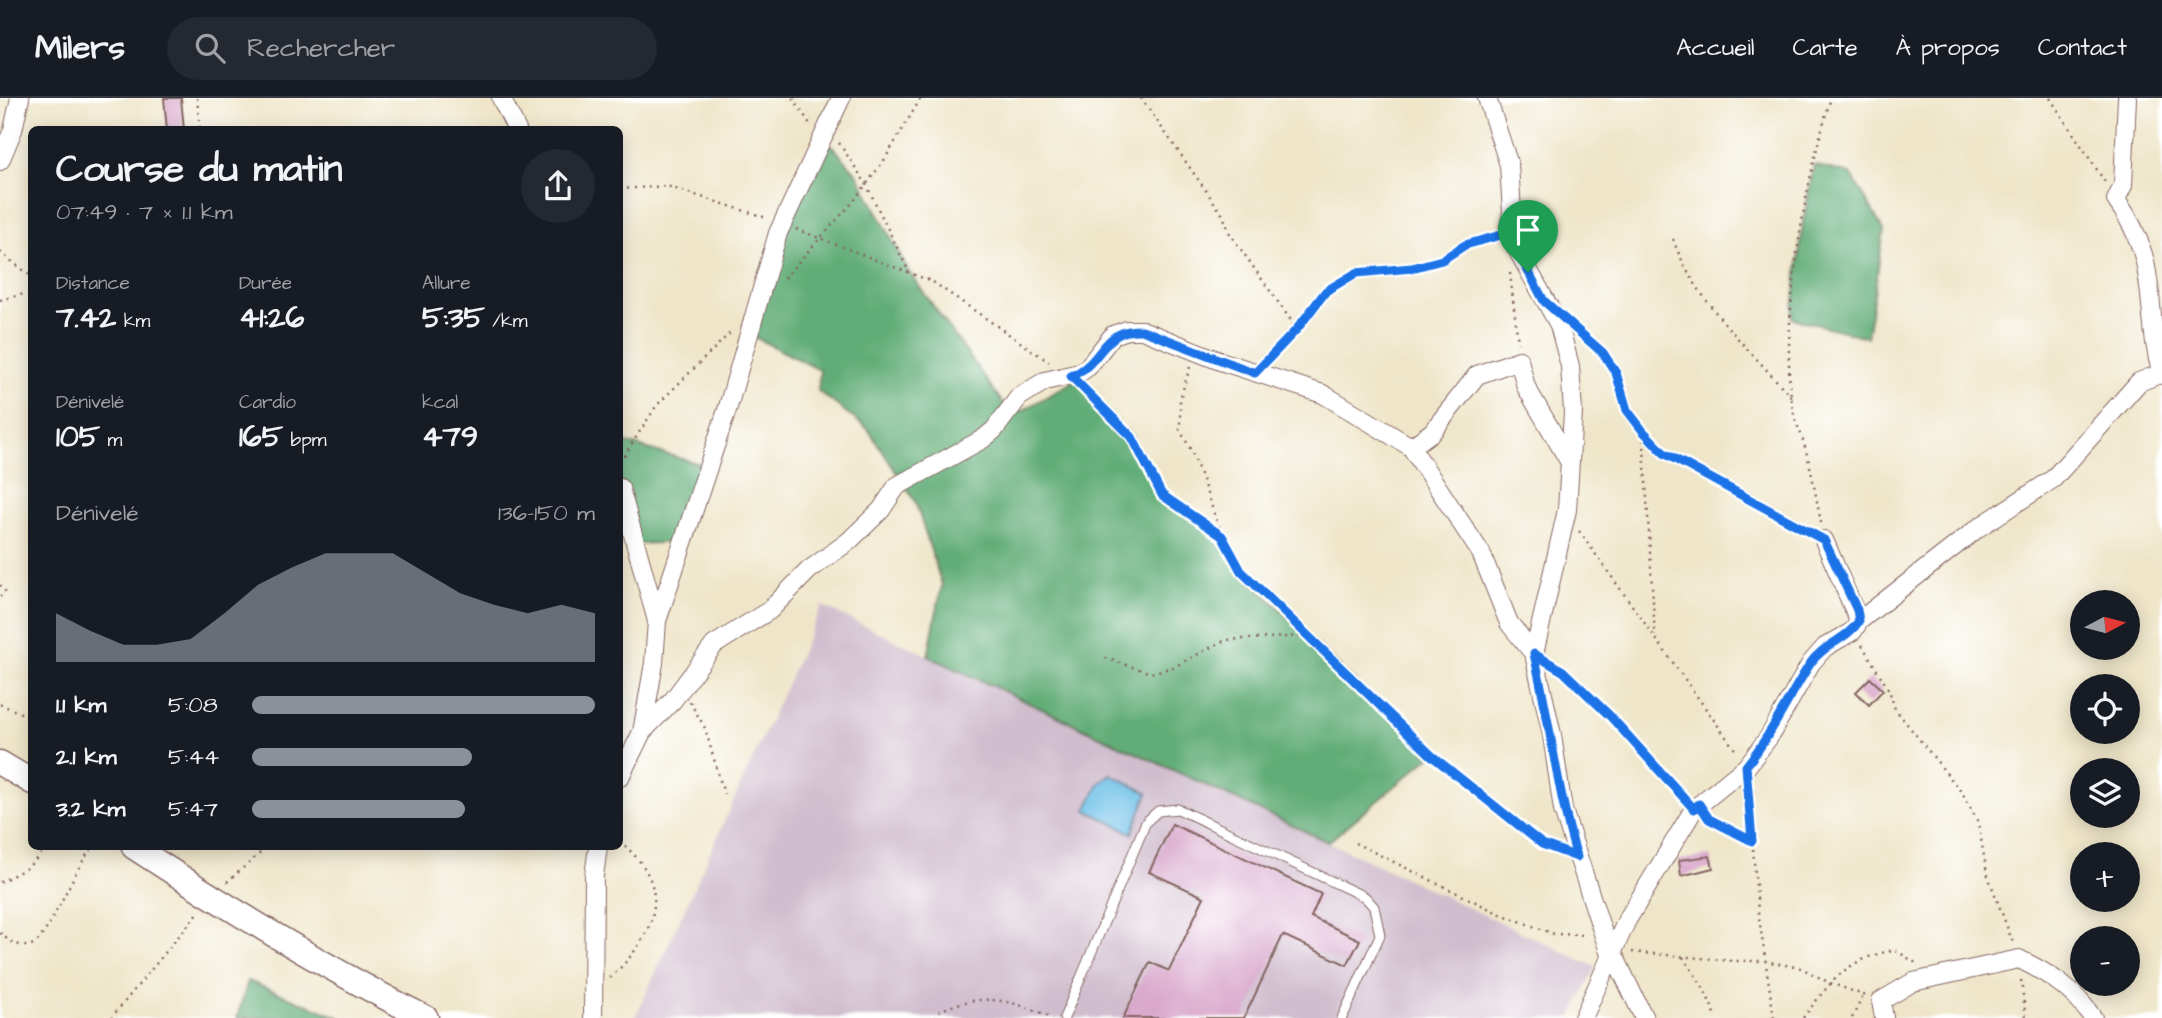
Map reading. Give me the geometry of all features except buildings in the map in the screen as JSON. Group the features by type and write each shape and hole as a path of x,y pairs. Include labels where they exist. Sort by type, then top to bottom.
{"street":[{"path":"0,161 13,130 20,98"},
{"path":"500,98 515,126"},
{"path":"623,771 642,732 654,663 657,621 729,407 781,223 841,98"},
{"path":"1487,98 1509,165 1511,212 1508,233 1559,325 1570,366 1573,412 1567,510 1534,654 1552,735 1563,810 1577,857 1610,948 1644,1018"},
{"path":"1583,1018 1610,948 1697,806 1746,766 1769,737 1811,663 1825,647 1856,626 1978,528 2053,479 2139,382 2162,374 2148,273 2134,225 2116,200 2123,185 2127,98"},
{"path":"642,732 682,688 714,645 770,610 809,570 849,541 881,510 897,486 983,439 994,430 1019,397 1033,387 1071,376 1088,367 1113,335 1127,330 1142,330 1255,373 1323,394 1411,447 1481,553 1509,623 1534,654"},
{"path":"1411,447 1432,432 1477,374 1519,360 1526,387 1569,461"},
{"path":"623,499 657,621"},
{"path":"1824,540 1856,626"},
{"path":"0,763 28,780"},
{"path":"139,850 210,897 354,983 426,1018"},
{"path":"593,1018 598,850"},
{"path":"1883,1009 1913,982 2019,958 2061,981 2080,999 2093,1018"}],"lane":[{"path":"1064,1018 1146,822 1158,811 1178,809 1365,897 1374,906 1380,935 1342,1018"}],"path":[{"path":"197,98 200,126"},
{"path":"793,98 865,182 909,272"},
{"path":"1141,98 1297,329"},
{"path":"1824,540 1793,398 1793,307 1803,222 1821,130 1831,98"},
{"path":"2050,98 2116,200"},
{"path":"623,189 667,186 781,223 933,282 1071,376 1132,437 1162,495 1222,536"},
{"path":"1255,373 1297,329 1326,291 1356,273 1412,268 1442,260 1465,245 1508,233"},
{"path":"1673,239 1683,266 1706,299 1749,354 1793,398"},
{"path":"0,252 28,275"},
{"path":"1509,263 1519,360"},
{"path":"0,300 28,293"},
{"path":"1569,323 1603,353 1616,373 1627,410 1664,453 1824,540"},
{"path":"1195,349 1180,399 1180,430 1192,452 1222,536 1241,571 1431,755 1542,844 1577,857"},
{"path":"1643,431 1656,639"},
{"path":"1567,510 1591,552 1746,766 1765,961 1774,1018"},
{"path":"0,584 5,591 0,597"},
{"path":"1856,626 1889,690 1895,709 1964,794 1978,822 1987,873 2019,958 2026,1018"},
{"path":"1105,658 1151,673 1174,667 1225,640 1309,636"},
{"path":"1534,654 1563,671 1709,819 1752,841"},
{"path":"682,688 705,728 724,794"},
{"path":"0,704 28,716"},
{"path":"1355,843 1498,913 1554,934 1610,948 1683,957 1765,961 1801,968 1830,983 1863,995 1883,1009"},
{"path":"592,994 634,954 653,918 654,884 623,846"},
{"path":"0,882 27,868 45,850"},
{"path":"0,933 7,940 26,946 35,943 46,931 71,878 91,850"},
{"path":"111,1018 210,897 264,850"},
{"path":"1804,1018 1830,983 1866,956 1895,950 1933,978"},
{"path":"1683,957 1703,987 1717,1018"},
{"path":"1852,1018 1863,995"},
{"path":"936,1018 938,1012 950,1006 991,998 1019,1003 1053,1018"}],"shaded area":[{"path":"822,606 1596,967 1571,1018 635,1018"}],"green space":[{"path":"820,132 858,175 909,272 1002,402 1018,413 1076,380 1132,437 1162,495 1222,535 1241,571 1431,756 1328,842 928,656 942,585 915,501 868,429 818,391 820,370 750,335"},
{"path":"1814,165 1851,174 1884,231 1867,337 1792,318 1803,222"},
{"path":"623,442 707,466 684,542 635,544 623,494"},
{"path":"248,981 341,1018 237,1018"}],"water":[{"path":"1110,774 1148,793 1132,833 1086,810 1099,784"}],"route":[{"path":"1508,233 1528,272 1544,301 1579,329 1603,353 1616,373 1627,410 1664,453 1824,540 1857,610 1859,621 1853,631 1825,647 1811,663 1769,737 1746,766 1752,841 1709,819 1699,804 1694,809 1611,717 1563,671 1534,654 1552,735 1563,810 1577,857 1542,844 1431,755 1241,571 1222,536 1162,495 1132,437 1071,376 1088,367 1113,335 1127,330 1142,330 1255,373 1297,329 1326,291 1356,273 1412,268 1442,260 1465,245 1508,233"}]}
